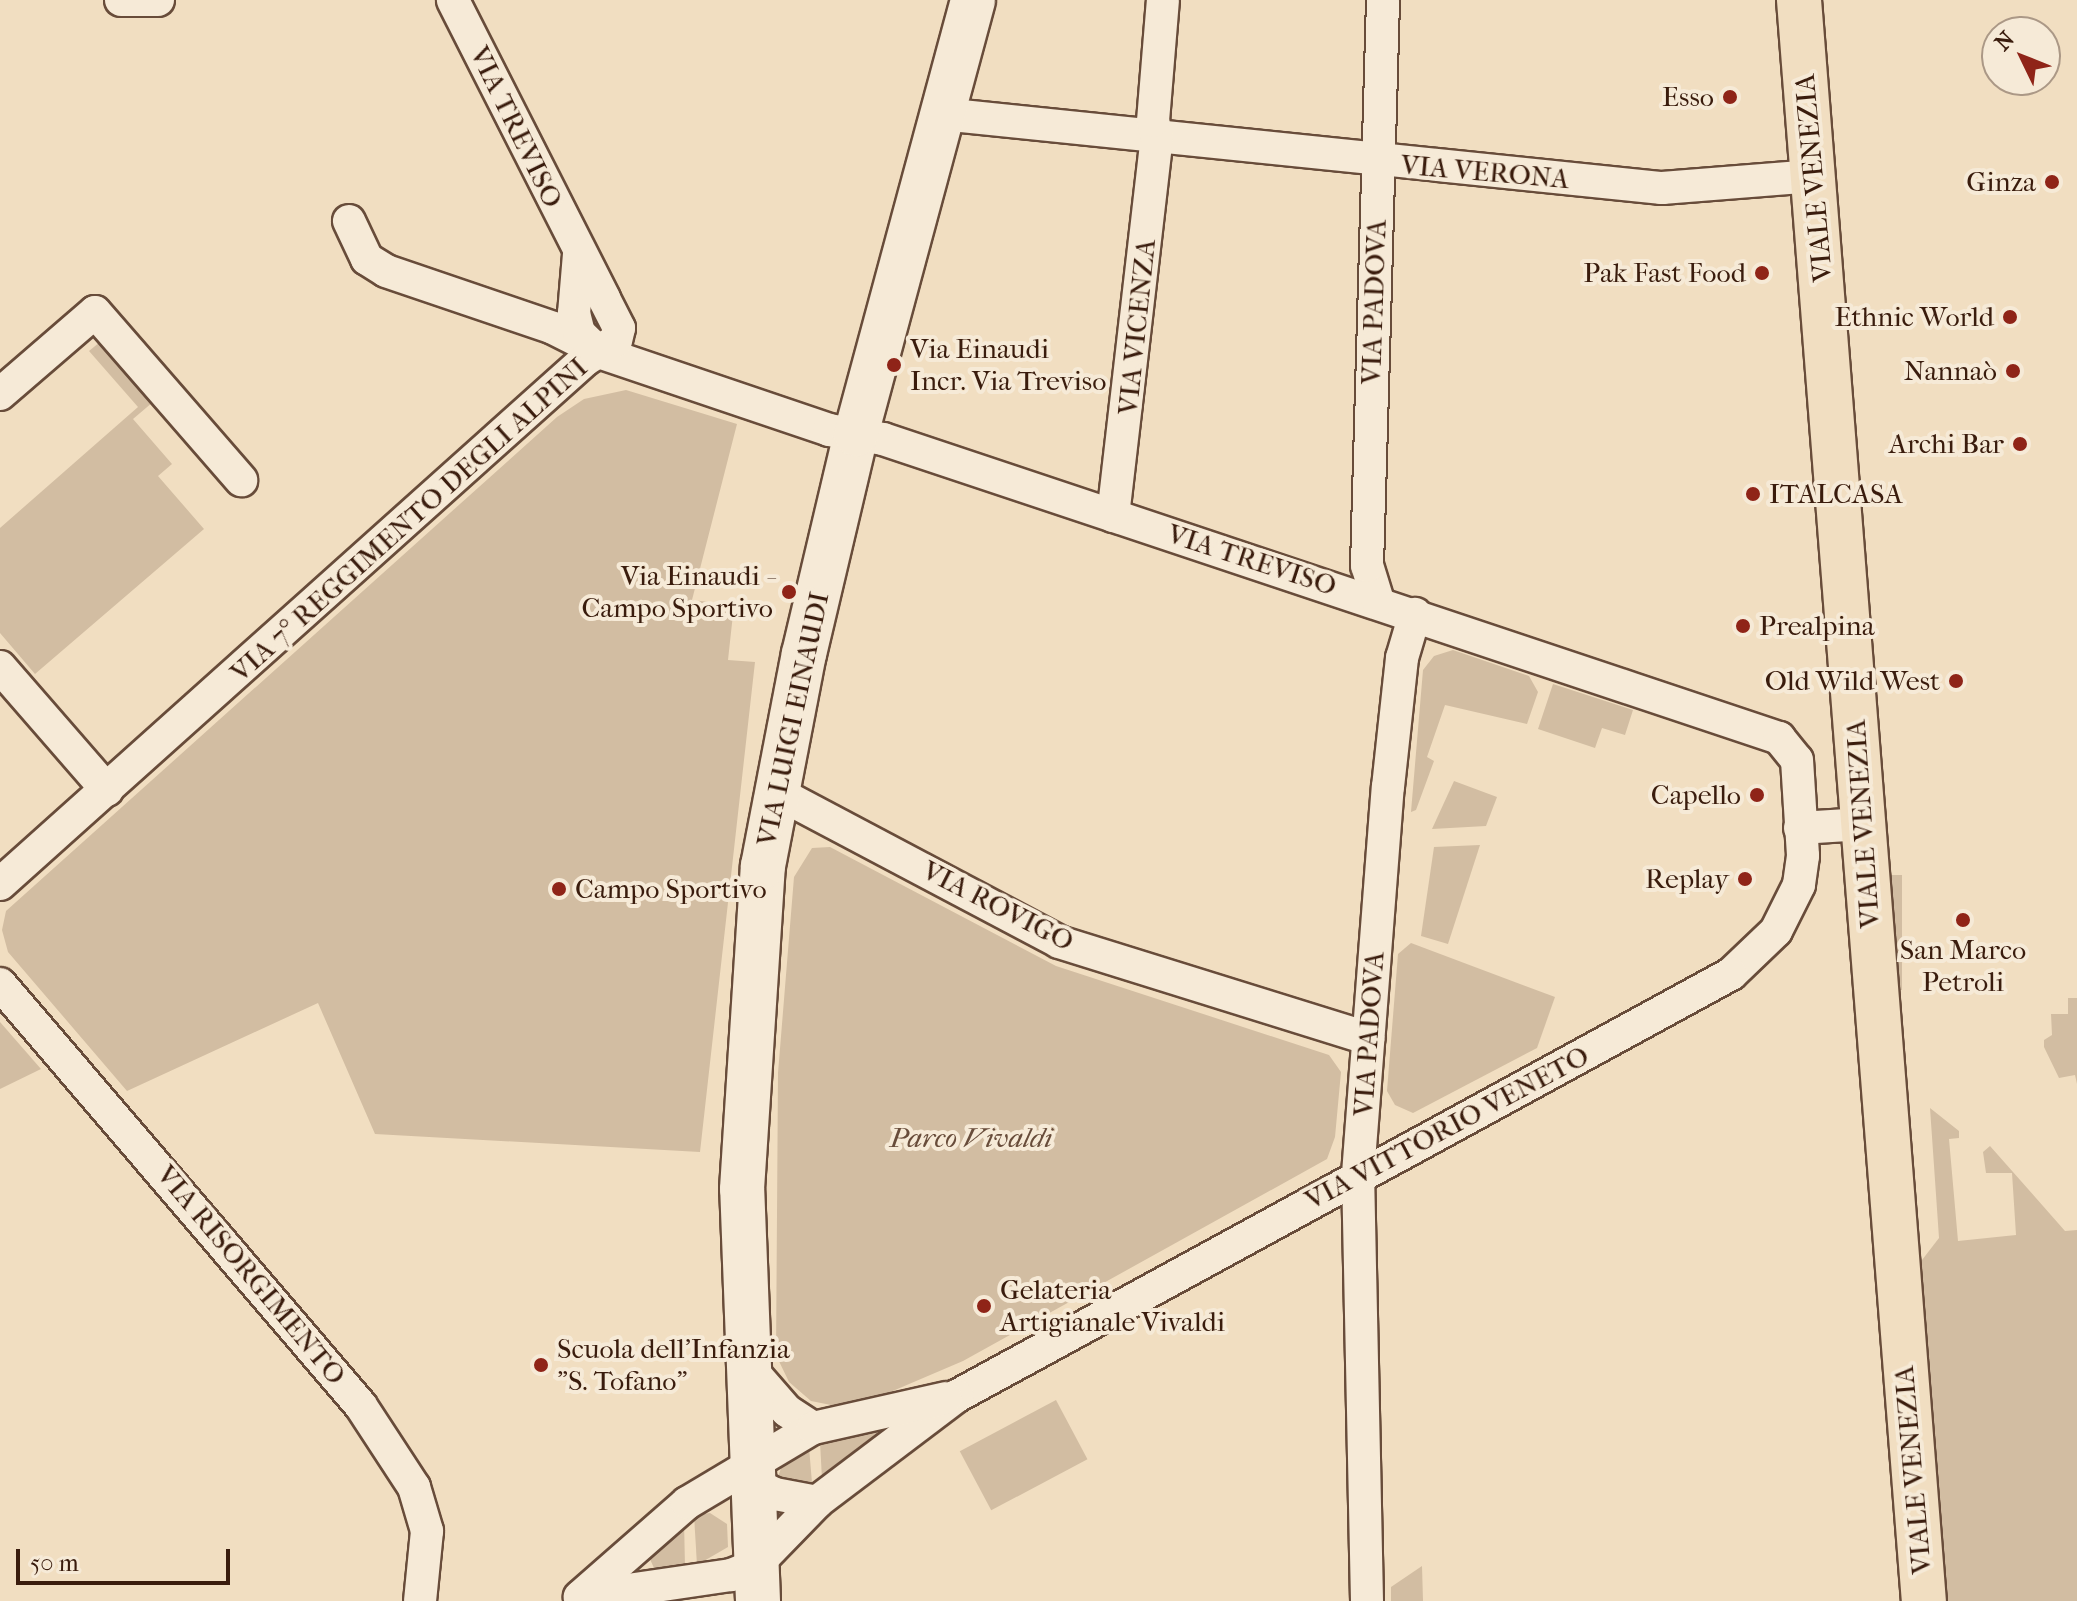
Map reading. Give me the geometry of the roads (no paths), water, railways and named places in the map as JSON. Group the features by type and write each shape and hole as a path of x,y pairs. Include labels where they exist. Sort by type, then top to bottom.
{"main road":[{"name":"VIALE VENEZIA","path":"1799,0 1924,1601"}],"street":[{"path":"121,0 158,0"},
{"name":"VIA TREVISO","path":"453,0 579,254 574,313 579,333 615,352 829,430 856,434 1378,601 1779,738 1797,760 1800,828"},
{"name":"VIA LUIGI EINAUDI","path":"757,1583 746,1364 742,1189 763,866 776,792 856,434 973,0"},
{"path":"1157,138 1153,121 1163,0"},
{"name":"VIA PADOVA","path":"1378,601 1367,566 1383,0"},
{"name":"VIA VERONA","path":"942,114 1379,162 1662,188 1814,176"},
{"name":"VIA VICENZA","path":"1113,516 1157,138"},
{"name":"VIA 7° REGGIMENTO DEGLI ALPINI","path":"0,884 615,352 386,271 367,259 349,221"},
{"path":"0,394 95,312 241,480"},
{"name":"VIA PADOVA","path":"1367,1601 1358,1174 1398,700 1415,614"},
{"path":"0,667 107,790"},
{"name":"VIA ROVIGO","path":"776,792 1059,942 1368,1038"},
{"path":"1800,828 1863,824"},
{"name":"VIA VITTORIO VENETO","path":"576,1599 731,1575 757,1583 817,1502 957,1396 1358,1174 1731,974 1769,939 1790,907 1803,856 1800,828"},
{"name":"VIA RISORGIMENTO","path":"0,984 361,1406 414,1487 427,1531 420,1601"},
{"path":"746,1364 773,1398 813,1428"},
{"name":"VIA VITTORIO VENETO","path":"576,1599 687,1503 752,1474 813,1428 957,1396"},
{"path":"752,1474 775,1494 817,1502"}],"place":[{"name":"Esso","path":"1730,97"},
{"name":"Ginza","path":"2052,182"},
{"name":"Pak Fast Food","path":"1762,273"},
{"name":"Ethnic World","path":"2010,317"},
{"name":"Via Einaudi Incr. Via Treviso","path":"894,365"},
{"name":"Nannaò","path":"2013,371"},
{"name":"Archi Bar","path":"2020,444"},
{"name":"ITALCASA","path":"1753,494"},
{"name":"Via Einaudi - Campo Sportivo","path":"789,592"},
{"name":"Prealpina","path":"1743,626"},
{"name":"Old Wild West","path":"1956,681"},
{"name":"Capello","path":"1757,795"},
{"name":"Replay","path":"1745,879"},
{"name":"Campo Sportivo","path":"559,889"},
{"name":"San Marco Petroli","path":"1963,920"},
{"name":"Gelateria Artigianale Vivaldi","path":"984,1306"},
{"name":"Scuola dell'Infanzia \"S. Tofano\"","path":"541,1365"}],"park label":[{"name":"Parco Vivaldi","path":"971,1138"}]}
